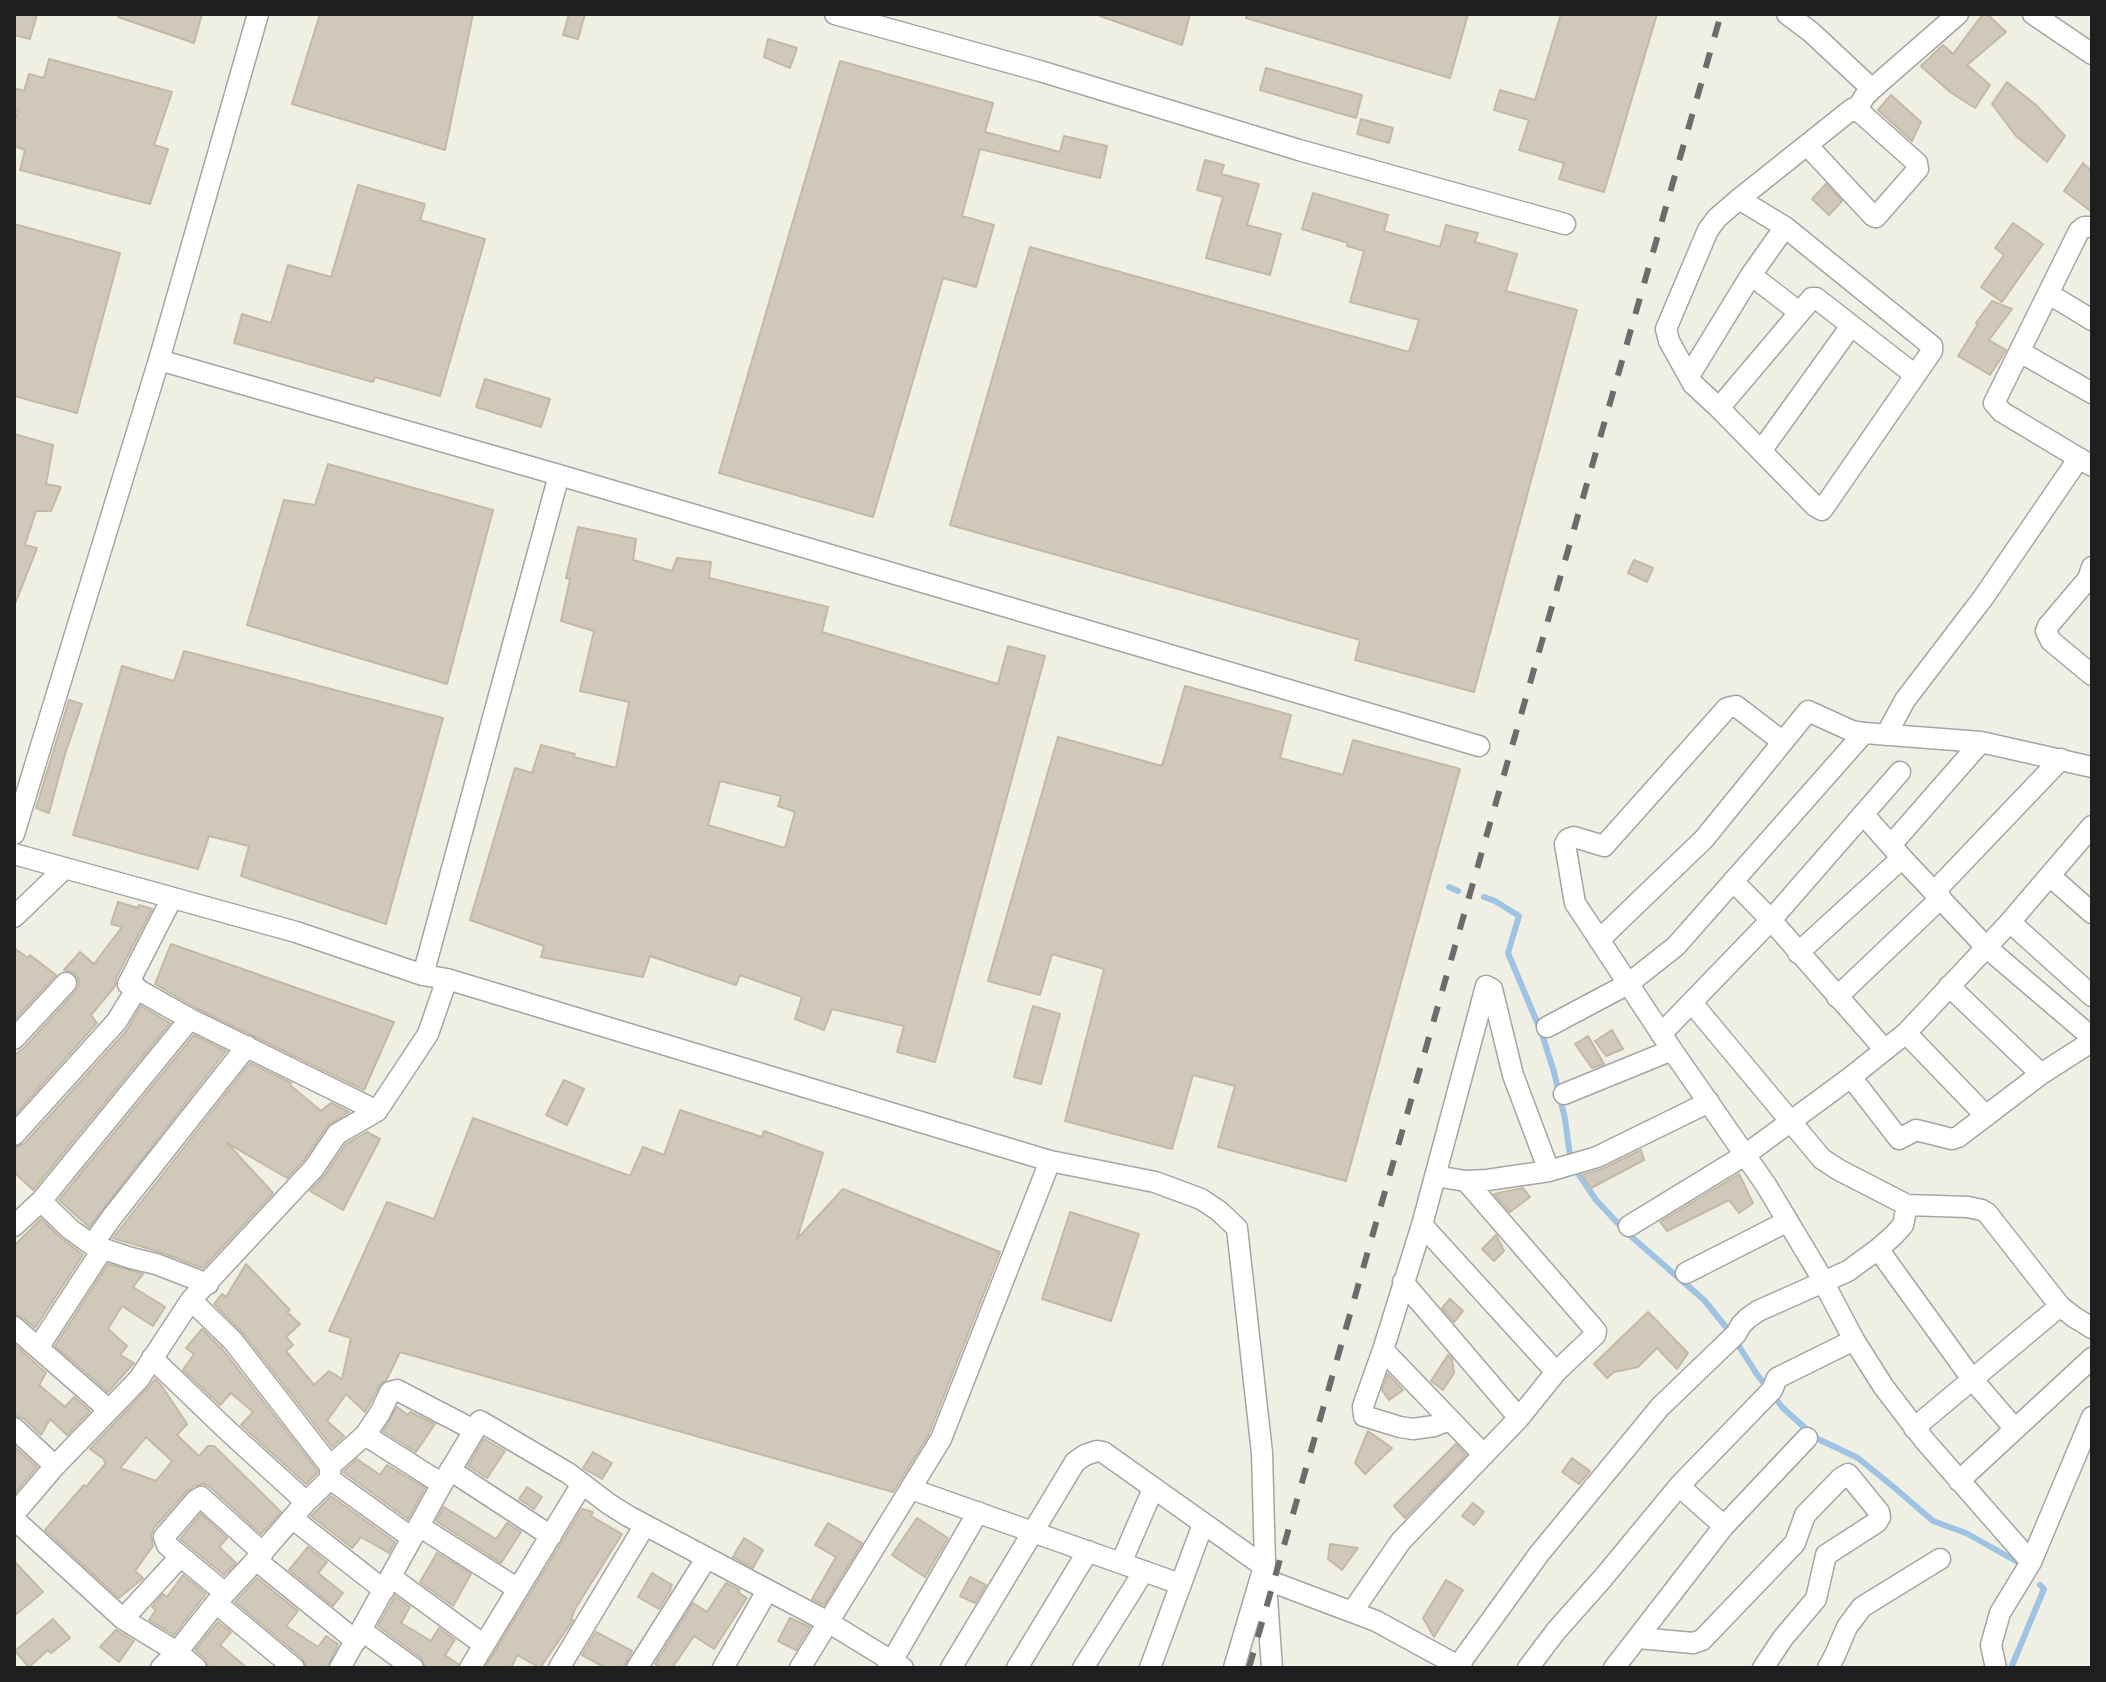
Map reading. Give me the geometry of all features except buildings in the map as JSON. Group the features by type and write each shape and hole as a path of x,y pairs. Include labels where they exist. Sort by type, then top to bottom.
{"street":[{"path":"14,834 159,360 258,14"},
{"path":"835,14 1040,71 1299,150 1565,224"},
{"path":"1787,14 1872,89"},
{"path":"1856,110 1872,89 1958,14"},
{"path":"2033,14 2092,54"},
{"path":"1739,199 1785,227 1932,346 1932,351 1822,510 1693,384 1673,349 1666,329 1708,230 1717,218 1739,199 1852,109 1917,163 1918,169 1876,217 1807,145"},
{"path":"1689,376 1751,275 1785,227"},
{"path":"1886,735 1905,700 2085,462 2002,412 1994,403 2079,231 2092,227"},
{"path":"1751,275 1799,312"},
{"path":"2049,294 2092,320"},
{"path":"1719,408 1809,299 1816,298 1915,375"},
{"path":"1761,451 1851,326"},
{"path":"2020,352 2092,393"},
{"path":"159,360 1479,746"},
{"path":"423,975 559,475"},
{"path":"2092,567 2088,579 2046,631 2051,641 2092,675"},
{"path":"1783,742 1736,706 1731,706 1604,846 1574,837 1568,839 1565,844 1575,903 1788,1221 1883,1386 1914,1428 2031,1562"},
{"path":"1599,940 1704,839 1808,711 1852,731 1981,742 2092,767"},
{"path":"1547,1027 1628,984 1676,946 1864,733"},
{"path":"1798,953 1897,852 1981,742"},
{"path":"1837,997 1938,895 2061,759"},
{"path":"1564,1094 1666,1042 1692,1003 1771,920 1900,772"},
{"path":"1851,1077 1899,1139 1916,1130 1952,1139 2090,1040 2088,1034 1986,947 1863,814"},
{"path":"1629,1226 1745,1155 1906,1033 2010,922 2092,826"},
{"path":"14,854 296,932 423,975 447,979 1050,1161 1155,1182 1201,1199 1237,1228 1262,1453 1265,1574 1272,1668"},
{"path":"14,917 65,868"},
{"path":"2050,876 2092,913"},
{"path":"1733,881 1885,1050"},
{"path":"172,898 128,984 190,1019 377,1111"},
{"path":"2010,922 2092,996"},
{"path":"196,1668 177,1652 123,1619 14,1517 55,1466 139,1379 191,1300 314,1168 337,1134 377,1111 428,1034 447,979"},
{"path":"15,1036 66,983"},
{"path":"1450,1420 1413,1429 1400,1427 1364,1416 1363,1406 1422,1225 1486,986 1492,989 1513,1075 1549,1171"},
{"path":"1949,986 2041,1074"},
{"path":"14,1135 117,1021 137,988"},
{"path":"1692,1003 1822,1159 1907,1205 1968,1207 1987,1213 2060,1306 2092,1328"},
{"path":"14,1226 41,1201 190,1019"},
{"path":"1906,1033 1986,1116"},
{"path":"38,1348 129,1195 247,1046"},
{"path":"1435,1176 1466,1181 1549,1171 1597,1157 1709,1102"},
{"path":"800,1668 941,1439 1050,1161"},
{"path":"1352,1612 1401,1541 1519,1418 1556,1372 1595,1335 1596,1331 1466,1181"},
{"path":"41,1201 70,1229 97,1247 156,1264 208,1284"},
{"path":"951,1668 1075,1462 1097,1451 1103,1452 1203,1524 1265,1574 1376,1621 1460,1667 1539,1554 1660,1407 1736,1334 1748,1318 1848,1271 1878,1249 1903,1225 1907,1205"},
{"path":"1686,1273 1788,1221"},
{"path":"1422,1225 1556,1372"},
{"path":"1878,1249 1972,1379 2015,1429"},
{"path":"1403,1282 1519,1418"},
{"path":"191,1300 233,1341 330,1472 415,1532 518,1589"},
{"path":"1914,1428 2060,1306"},
{"path":"14,1327 109,1410"},
{"path":"1528,1668 1679,1486 1772,1390 1777,1378 1854,1340"},
{"path":"1383,1350 1484,1455"},
{"path":"152,1358 306,1502"},
{"path":"1959,1481 2092,1358"},
{"path":"161,1668 365,1435 390,1392 397,1390 474,1430"},
{"path":"1996,1668 1991,1645 2000,1613 2031,1562 2092,1417"},
{"path":"340,1668 479,1422 556,1466 609,1504 706,1559 828,1622 894,1666 978,1512"},
{"path":"14,1428 55,1466"},
{"path":"365,1435 551,1536"},
{"path":"1614,1668 1724,1526 1807,1438"},
{"path":"1638,1638 1693,1643 1702,1640 1795,1543 1805,1515 1848,1474 1880,1517 1826,1555 1816,1599 1783,1638 1763,1668"},
{"path":"470,1668 582,1484"},
{"path":"1679,1486 1724,1526"},
{"path":"911,1489 1180,1584"},
{"path":"1121,1563 1153,1489"},
{"path":"294,1668 167,1545 164,1537 201,1497 260,1556 358,1636 413,1668"},
{"path":"292,1518 484,1645"},
{"path":"1150,1668 1203,1524"},
{"path":"559,1668 645,1525"},
{"path":"1017,1668 1088,1551"},
{"path":"123,1619 180,1557"},
{"path":"637,1668 706,1559"},
{"path":"1828,1668 1847,1627 1862,1607 1940,1559"},
{"path":"1083,1668 1144,1571"},
{"path":"1234,1668 1265,1574"},
{"path":"723,1668 767,1591"}],"waterway":[{"path":"1449,887 1458,891"},
{"path":"1484,897 1519,916 1508,953 1542,1034 1554,1072 1571,1163 1596,1200 1626,1232 1704,1300 1782,1407 1816,1438 1858,1458 1933,1521 1966,1533 2023,1565"},
{"path":"2011,1668 2044,1589 2040,1585"}],"railway":[{"path":"1249,1668 1721,14"}]}
